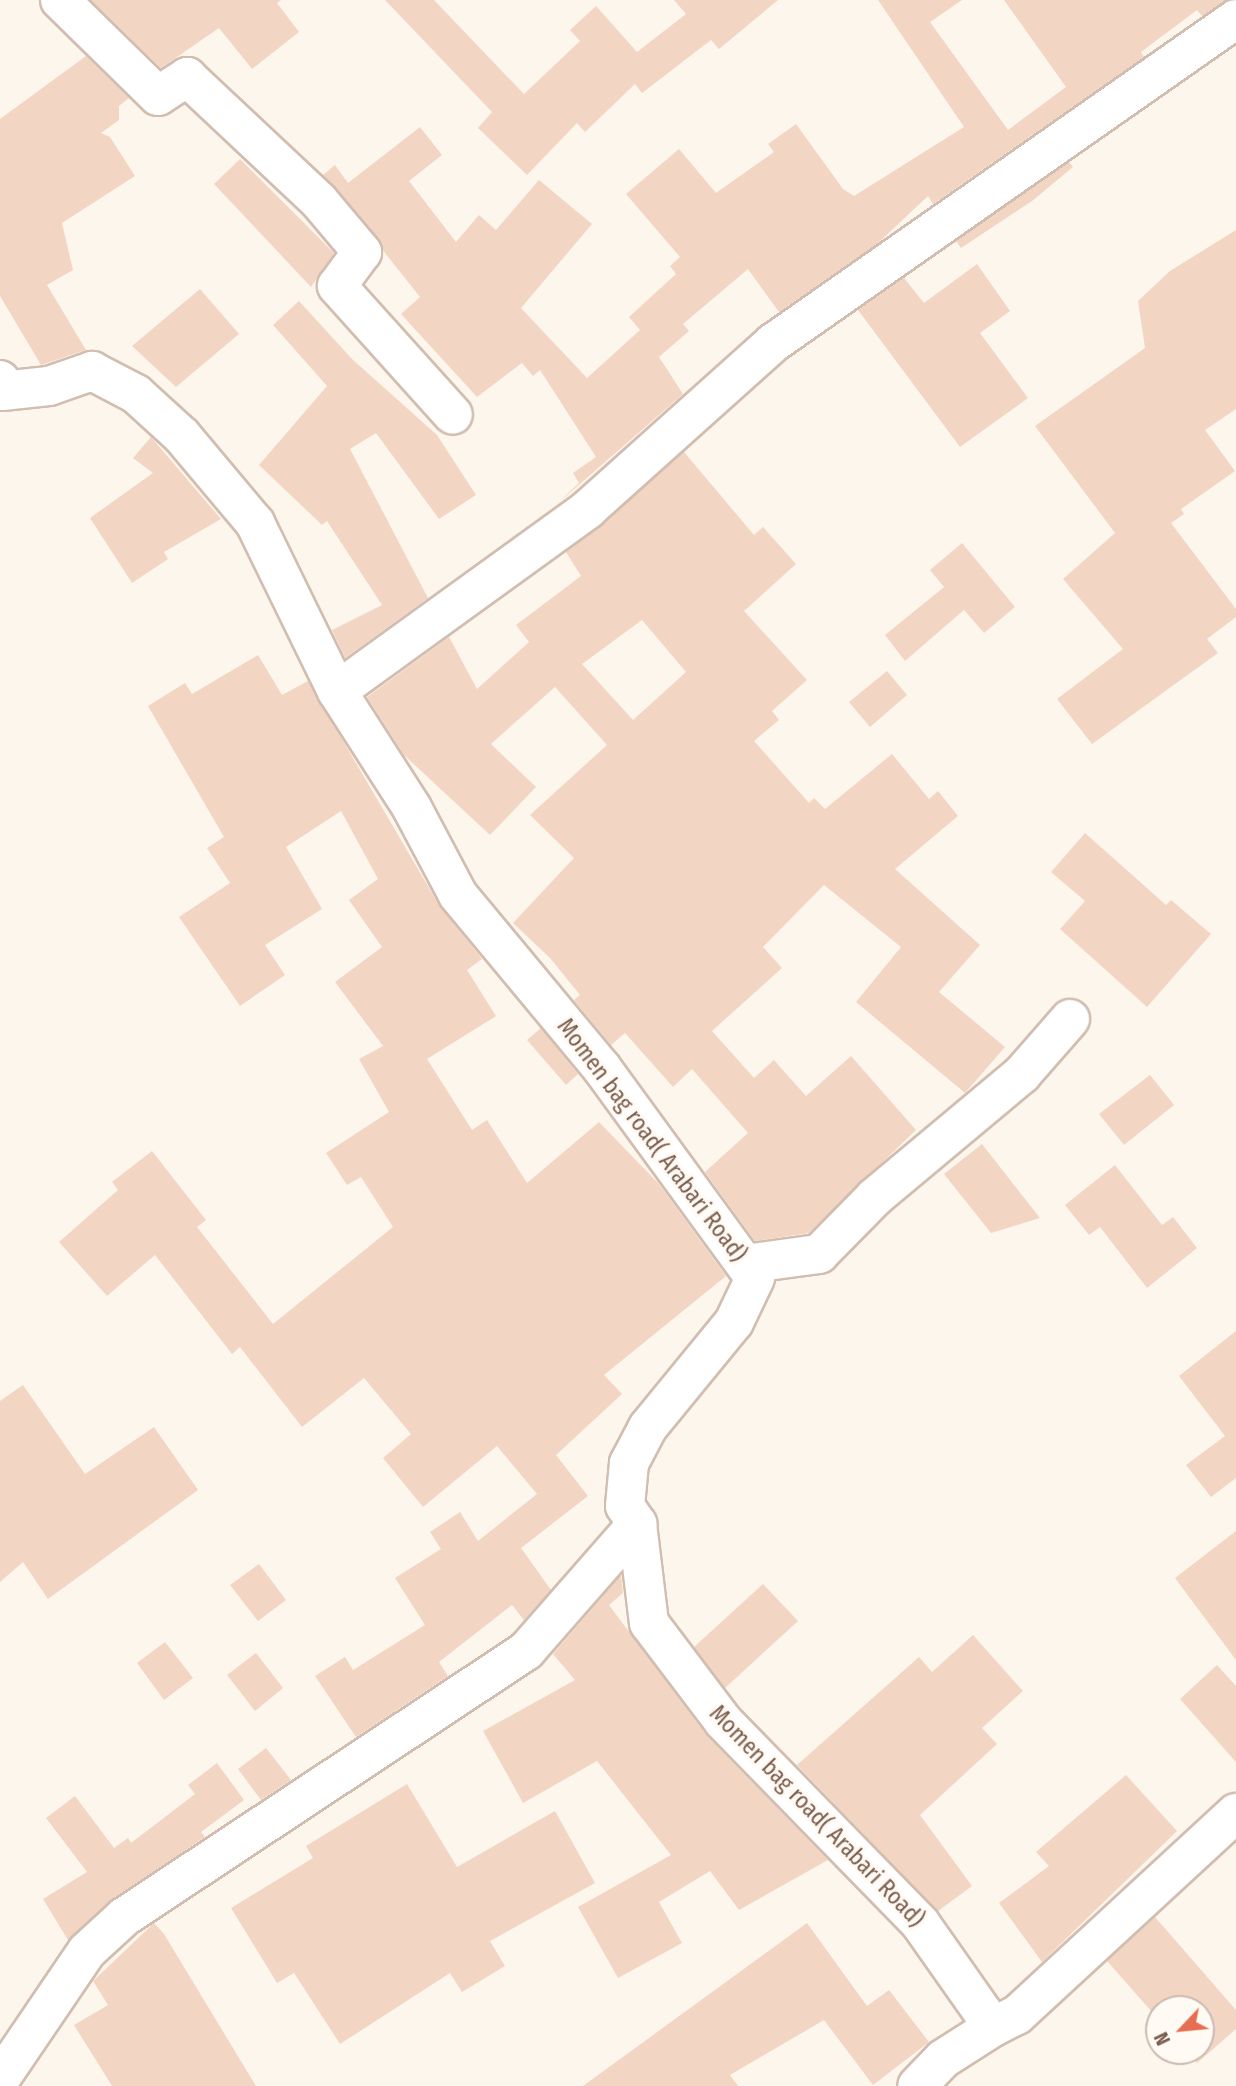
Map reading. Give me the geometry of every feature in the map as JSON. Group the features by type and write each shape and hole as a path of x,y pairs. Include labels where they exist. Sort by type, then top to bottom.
{"street":[{"path":"60,0 158,96 187,77 319,201 362,252 337,286 453,415"},
{"path":"337,691 588,509 773,343 1236,19"},
{"name":"Momen bag road( Arabari Road)","path":"0,380 2,391 14,390 49,386 92,372 136,394 182,436 255,523 337,691 412,808 458,895 601,1066 755,1278 734,1322 648,1427 629,1463 625,1506 637,1524 649,1623 723,1721 920,1923 993,2027"},
{"path":"745,1264 819,1254 875,1197 1022,1074 1070,1019"},
{"path":"0,2079 87,1951 124,1917 526,1651 637,1524"},
{"path":"917,2086 943,2059 1017,2015 1236,1813"}],"building":[{"path":"91,0 281,0 277,3 299,32 252,69 219,28 161,68"},
{"path":"385,0 434,0 524,94 580,41 570,30 596,6 637,52 686,14 674,0 778,0 719,49 711,40 642,93 635,84 585,132 577,123 527,175 478,128 492,112"},
{"path":"878,0 962,0 930,22 1008,130 1066,87 1004,0 1226,0 1202,16 1197,10 1141,52 1144,57 933,204 928,196 877,244 779,312 748,269 683,324 689,331 659,357 683,394 557,504 579,483 573,473 596,457 540,370 533,376 522,363 477,397 401,314 420,297 323,175 335,165 348,183 420,127 442,155 409,181 456,242 479,215 496,230 539,180 592,224 521,308 587,378 640,330 629,317 676,274 670,266 680,257 626,194 679,149 716,193 774,152 768,144 796,124 843,189 854,196 964,127"},
{"path":"86,56 129,98 119,106 119,120 101,133 110,137 135,176 62,223 73,270 47,285 86,350 41,365 0,296 0,119"},
{"path":"240,159 334,253 311,287 214,184"},
{"path":"1069,162 1073,167 1032,201 961,248 956,241"},
{"path":"1236,230 1236,409 1205,430 1235,471 1181,509 1184,514 1171,523 1236,609 1236,617 1207,639 1218,653 1092,744 1057,699 1123,649 1063,579 1115,533 1035,426 1145,348 1138,301 1170,271"},
{"path":"977,264 1010,311 980,333 1028,398 960,447 858,310 904,278 924,303"},
{"path":"200,289 239,334 176,387 132,346"},
{"path":"299,301 352,359 437,435 476,495 439,519 376,433 350,449 428,598 345,658 332,630 382,605 327,521 322,525 259,465 327,386 273,325"},
{"path":"151,437 221,519 164,552 168,559 132,583 90,518 153,473 133,458"},
{"path":"684,452 754,535 763,527 796,564 744,611 807,680 772,711 779,720 754,741 809,803 814,798 825,809 892,754 929,799 938,791 958,816 895,869 980,945 939,992 1005,1047 965,1093 856,1002 901,947 824,885 763,947 782,968 712,1031 754,1078 774,1060 806,1096 851,1056 916,1130 809,1233 755,1241 705,1172 748,1133 692,1069 673,1087 625,1033 611,1045 574,1000 580,995 550,958 513,923 574,858 530,815 607,745 555,687 491,744 536,787 490,835 404,755 367,697 449,637 477,689 529,642 516,625 581,576 566,552","holes":["642,620 686,672 633,720 582,664"]},
{"path":"962,543 1015,607 984,633 964,610 905,661 885,635 944,587 930,570"},
{"path":"258,655 282,695 308,681 439,905 482,959 467,970 496,1016 427,1059 472,1130 487,1120 527,1183 599,1122 659,1184 726,1276 604,1375 622,1394 556,1455 588,1496 521,1548 551,1590 524,1620 512,1605 439,1662 448,1676 356,1737 315,1676 345,1657 353,1670 425,1625 395,1578 441,1549 430,1532 460,1512 478,1541 537,1494 497,1446 423,1507 383,1458 411,1434 364,1378 302,1427 240,1347 232,1354 155,1255 107,1296 59,1242 118,1190 112,1182 152,1151 206,1220 197,1227 273,1324 393,1227 361,1177 347,1185 326,1153 389,1112 359,1059 383,1046 335,982 382,947 349,900 378,879 341,811 286,847 322,909 265,945 285,975 240,1006 179,917 230,883 207,848 224,837 148,706 185,683 192,694"},
{"path":"887,671 907,695 870,727 849,702"},
{"path":"1085,833 1166,905 1171,900 1211,934 1147,1007 1060,929 1085,901 1051,872"},
{"path":"541,1028 578,1074 566,1085 527,1040"},
{"path":"1150,1075 1174,1105 1124,1145 1099,1114"},
{"path":"982,1144 1040,1218 991,1233 944,1174"},
{"path":"1115,1165 1162,1225 1173,1217 1197,1248 1147,1288 1100,1227 1089,1235 1065,1205"},
{"path":"1236,1331 1236,1478 1211,1497 1186,1465 1225,1436 1179,1376"},
{"path":"23,1385 85,1474 154,1427 198,1490 48,1599 23,1562 0,1582 0,1401"},
{"path":"1236,1531 1236,1660 1175,1578"},
{"path":"259,1564 286,1600 258,1621 230,1585"},
{"path":"621,1575 623,1593 609,1605 707,1736 828,1860 739,1910 710,1871 659,1902 682,1943 618,1978 578,1907 671,1855 597,1761 523,1803 483,1731 575,1680 553,1654"},
{"path":"763,1584 798,1621 725,1688 694,1647"},
{"path":"973,1635 1023,1691 982,1728 997,1744 920,1815 972,1886 938,1911 797,1765 919,1657 932,1672"},
{"path":"165,1642 193,1678 164,1700 137,1663"},
{"path":"256,1653 283,1688 255,1711 227,1675"},
{"path":"1217,1665 1236,1686 1236,1762 1180,1699"},
{"path":"266,1748 291,1780 261,1800 238,1769"},
{"path":"217,1763 244,1800 201,1832 205,1837 112,1899 68,1940 43,1899 87,1872 46,1818 75,1796 114,1848 128,1838 131,1843 195,1794 188,1785"},
{"path":"1126,1775 1177,1831 1042,1962 999,1903 1049,1866 1036,1852"},
{"path":"407,1784 457,1867 555,1811 595,1883 490,1941 505,1966 462,1992 450,1973 340,2044 294,1973 277,1983 231,1908 313,1858 306,1846"},
{"path":"1155,1917 1236,2010 1236,2029 1215,2047 1215,1995 1145,1995 1145,2004 1107,1961"},
{"path":"154,1923 164,1934 256,2086 112,2086 74,2025 108,2005 93,1981"},
{"path":"807,1923 867,2006 889,1990 929,2042 873,2085 824,2020 730,2075 738,2086 583,2086"}]}
